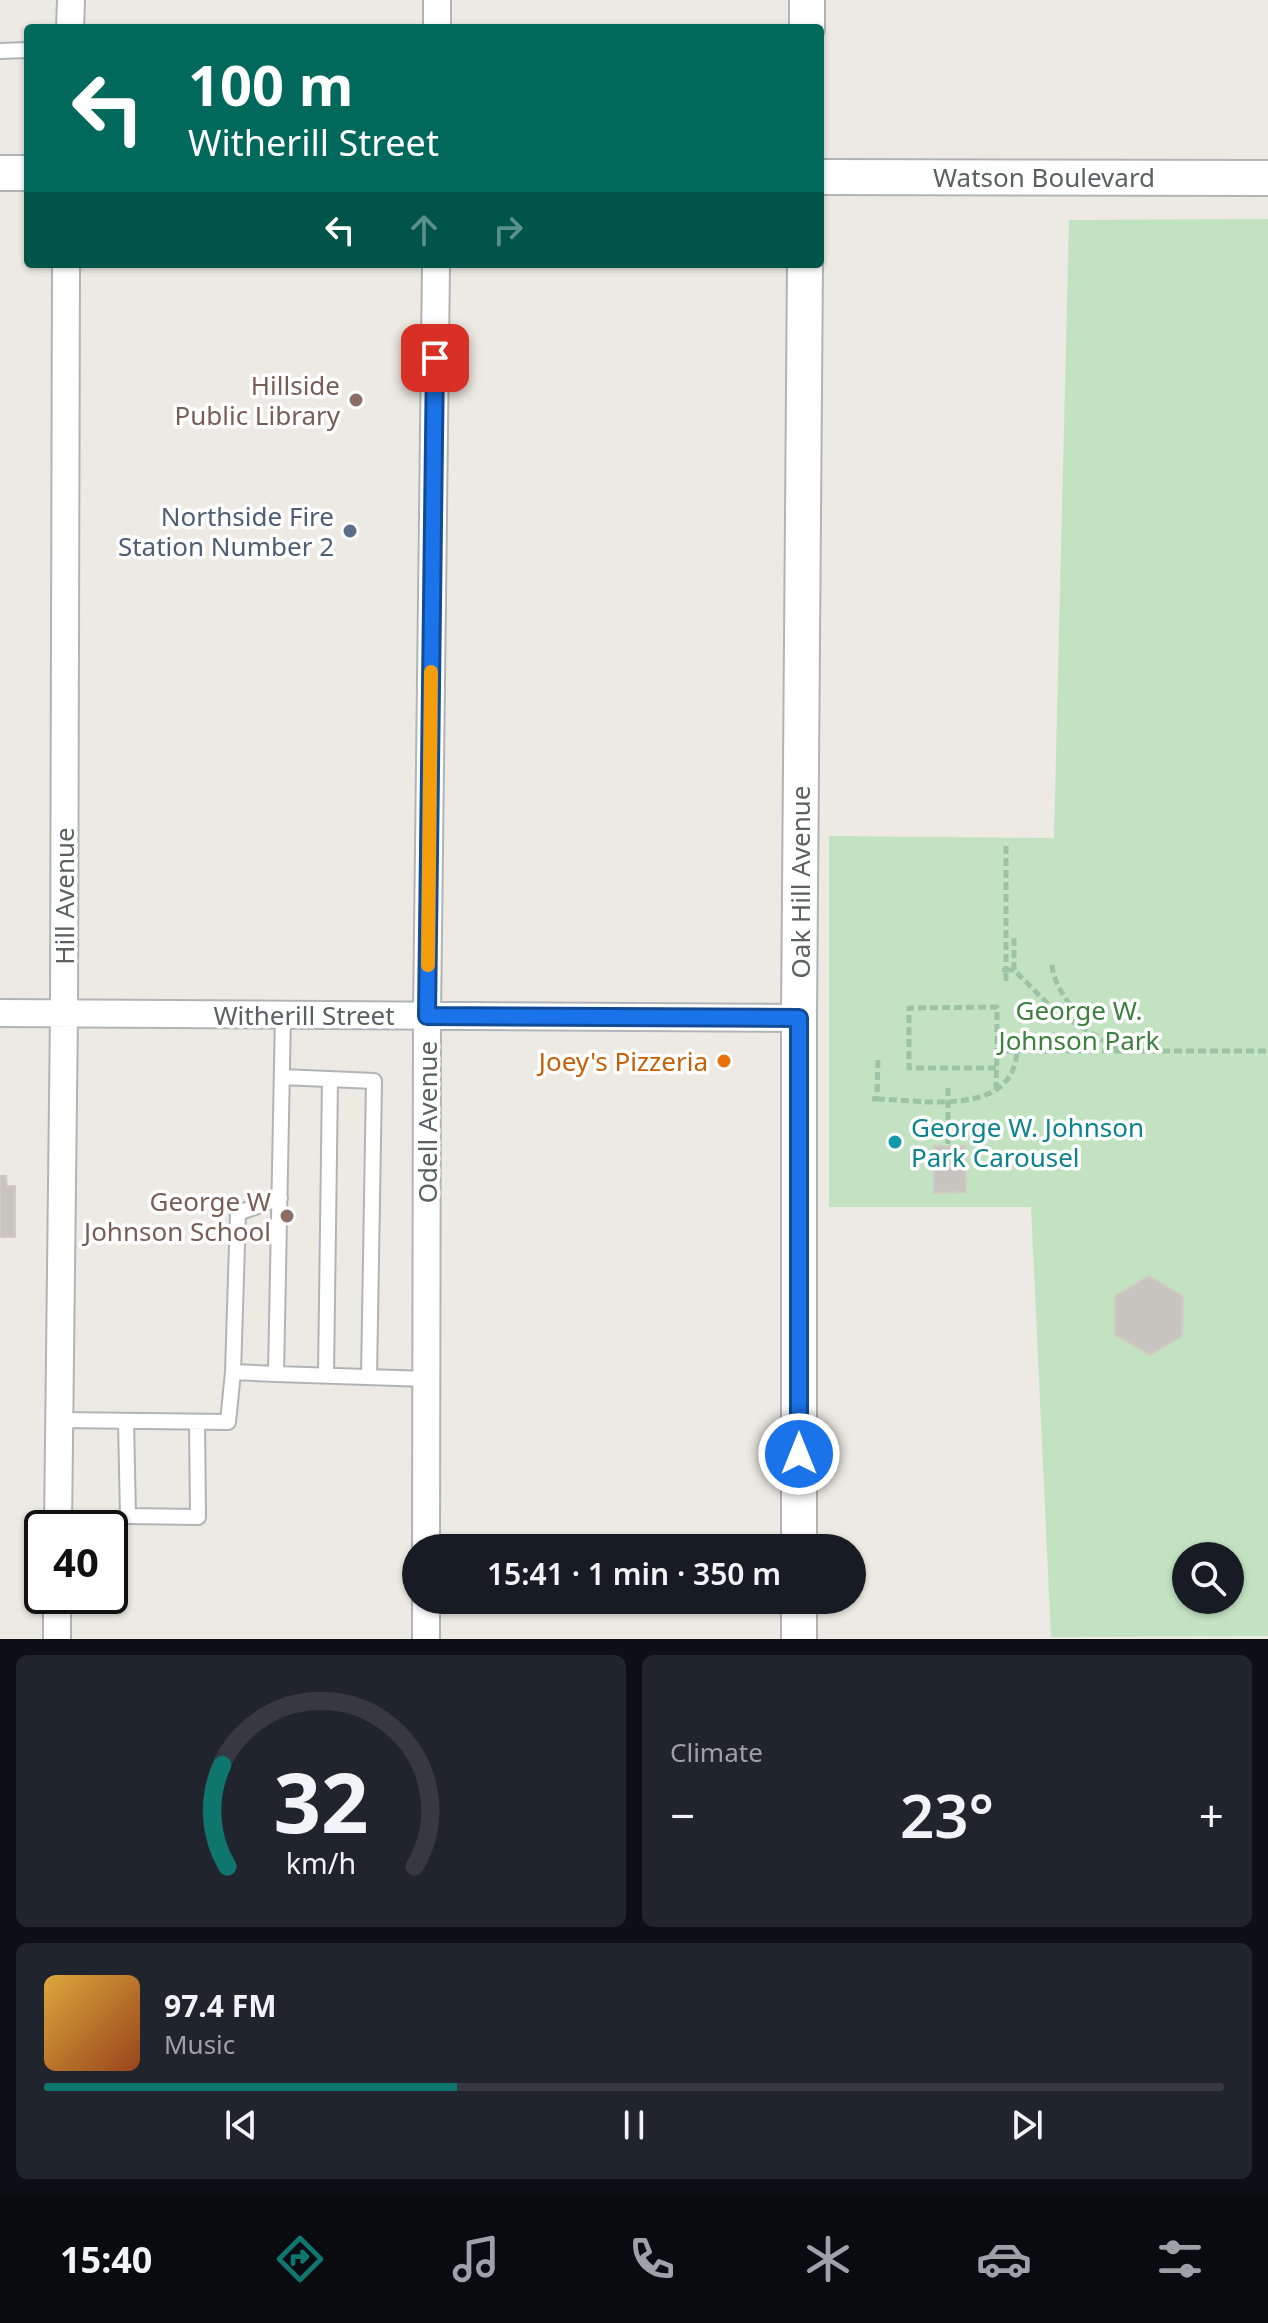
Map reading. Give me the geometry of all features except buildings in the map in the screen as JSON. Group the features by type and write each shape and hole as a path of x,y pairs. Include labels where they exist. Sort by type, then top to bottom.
{"street":[{"path":"70,24 71,0"},
{"path":"437,0 437,24"},
{"path":"807,0 807,24"},
{"path":"0,173 24,173"},
{"name":"Watson Boulevard","path":"824,177 1268,178"},
{"name":"Hill Avenue","path":"58,1510 64,1013 66,268"},
{"name":"Odell Avenue","path":"426,1534 427,1016 436,268"},
{"name":"Oak Hill Avenue","path":"799,1534 799,1018 805,268"},
{"name":"Witherill Street","path":"0,1013 799,1018"},
{"path":"57,1614 57,1639"},
{"path":"426,1614 426,1639"},
{"path":"799,1614 799,1639"}],"lane":[{"path":"0,51 24,50"},
{"path":"276,1374 283,1015"},
{"path":"282,1077 374,1081 369,1377"},
{"path":"326,1375 330,1079"},
{"path":"59,1420 228,1422 233,1372 238,1213 280,1198"},
{"path":"233,1372 427,1379"},
{"path":"126,1421 128,1516 198,1517 197,1422"}],"path":[{"path":"1006,845 1006,981"},
{"path":"1014,938 1014,970"},
{"path":"1052,965 1059,990 1091,1032"},
{"path":"1004,970 1014,970 1055,1011 1122,1051"},
{"path":"996,1068 909,1068 909,1008 997,1007 996,1090"},
{"path":"997,1051 1268,1051"},
{"path":"878,1057 875,1099 948,1101 978,1098 996,1090 1012,1074 1017,1051"},
{"path":"948,1088 948,1146"}],"green space":[{"name":"George W. Johnson Park","path":"1268,219 1268,1636 1051,1637 1031,1207 829,1207 829,836 1054,838 1069,220"}],"slow traffic":[{"path":"428,965 431,672"}],"place":[{"name":"Hillside Public Library","path":"356,400"},
{"name":"Northside Fire Station Number 2","path":"350,531"},
{"name":"Joey's Pizzeria","path":"724,1061"},
{"name":"George W. Johnson Park Carousel","path":"895,1142"},
{"name":"George W Johnson School","path":"287,1216"}],"route":[{"path":"435,358 427,1016 799,1018 799,1454"}]}
